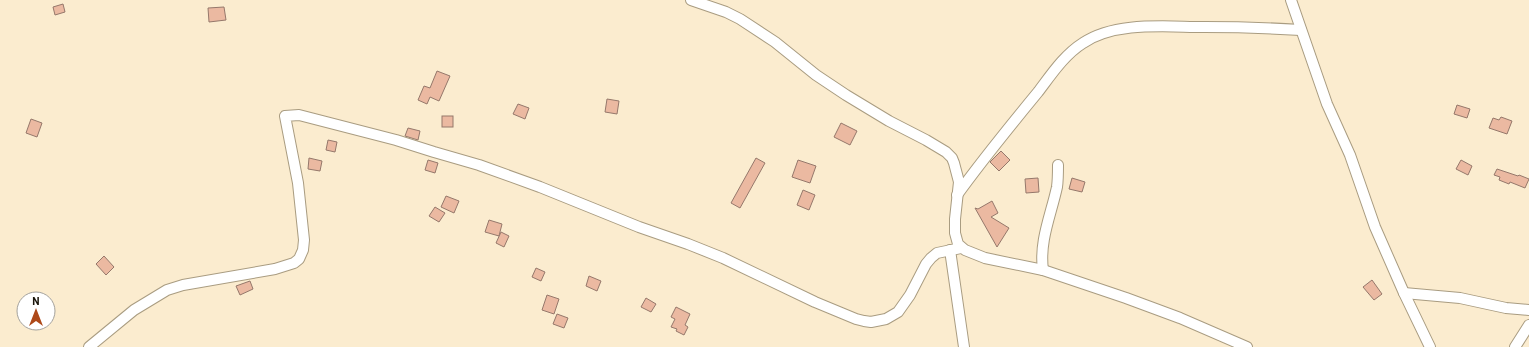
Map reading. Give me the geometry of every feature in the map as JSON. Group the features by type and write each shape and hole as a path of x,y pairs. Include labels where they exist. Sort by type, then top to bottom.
{"street":[{"path":"691,0 726,12 740,19 775,42 816,75 851,98 946,152 952,158 959,182 955,233 961,248"},
{"path":"1291,0 1327,104 1350,155 1375,227 1430,347"},
{"path":"957,195 988,153 1064,59 1082,43 1090,39 1117,30 1174,26 1235,26 1301,30"},
{"path":"89,347 134,310 167,290 183,285 275,269 294,263 299,259 303,250 304,240 298,184 285,116 299,115 396,140 517,178 639,227 723,258 815,302 864,321 871,322 886,319 898,312 910,295 926,264 937,254 961,248 976,255 1043,270 1165,312 1247,347"},
{"path":"1043,270 1042,261 1044,236 1057,186 1058,165"},
{"path":"950,250 964,347"},
{"path":"1404,293 1460,298 1506,308 1529,310"},
{"path":"1515,347 1529,325"}],"building":[{"path":"63,4 65,12 55,15 53,7"},
{"path":"224,7 226,20 209,22 208,8"},
{"path":"437,71 450,76 439,101 430,97 427,104 418,100 424,86 430,88"},
{"path":"607,99 619,101 617,114 605,112"},
{"path":"518,104 529,108 525,119 513,114"},
{"path":"1457,105 1470,109 1467,118 1454,114"},
{"path":"442,116 453,116 453,127 442,127"},
{"path":"1501,117 1512,121 1507,134 1489,128 1493,118 1499,120"},
{"path":"31,119 42,123 37,137 26,133"},
{"path":"841,123 857,131 850,145 834,137"},
{"path":"408,128 420,131 418,140 405,136"},
{"path":"328,140 337,142 335,152 326,150"},
{"path":"1001,151 1010,160 999,171 990,162"},
{"path":"309,158 322,161 320,171 308,169"},
{"path":"756,158 765,163 740,208 731,203"},
{"path":"428,160 438,163 435,173 425,170"},
{"path":"798,160 816,166 810,183 792,177"},
{"path":"1461,160 1472,166 1468,175 1456,169"},
{"path":"1497,169 1529,179 1525,188 1510,182 1509,184 1499,180 1500,177 1494,175"},
{"path":"1038,178 1039,192 1026,193 1025,179"},
{"path":"1072,178 1085,182 1082,192 1069,189"},
{"path":"803,190 815,195 809,210 797,205"},
{"path":"446,196 459,201 454,213 441,207"},
{"path":"992,201 998,213 991,217 1009,228 997,247 975,208 978,209"},
{"path":"435,207 445,213 439,222 429,216"},
{"path":"489,220 502,224 499,236 485,232"},
{"path":"501,232 509,236 504,247 496,243"},
{"path":"104,256 114,267 106,275 96,264"},
{"path":"536,268 545,272 541,281 532,277"},
{"path":"589,276 601,281 597,291 586,286"},
{"path":"1372,280 1382,294 1374,300 1363,287"},
{"path":"250,281 253,289 240,295 236,286"},
{"path":"547,295 559,299 554,314 542,310"},
{"path":"646,298 656,304 651,312 641,307"},
{"path":"676,307 690,314 685,325 688,327 684,335 676,331 677,329 671,327 675,319 671,317"},
{"path":"557,314 568,318 564,328 553,324"}]}
